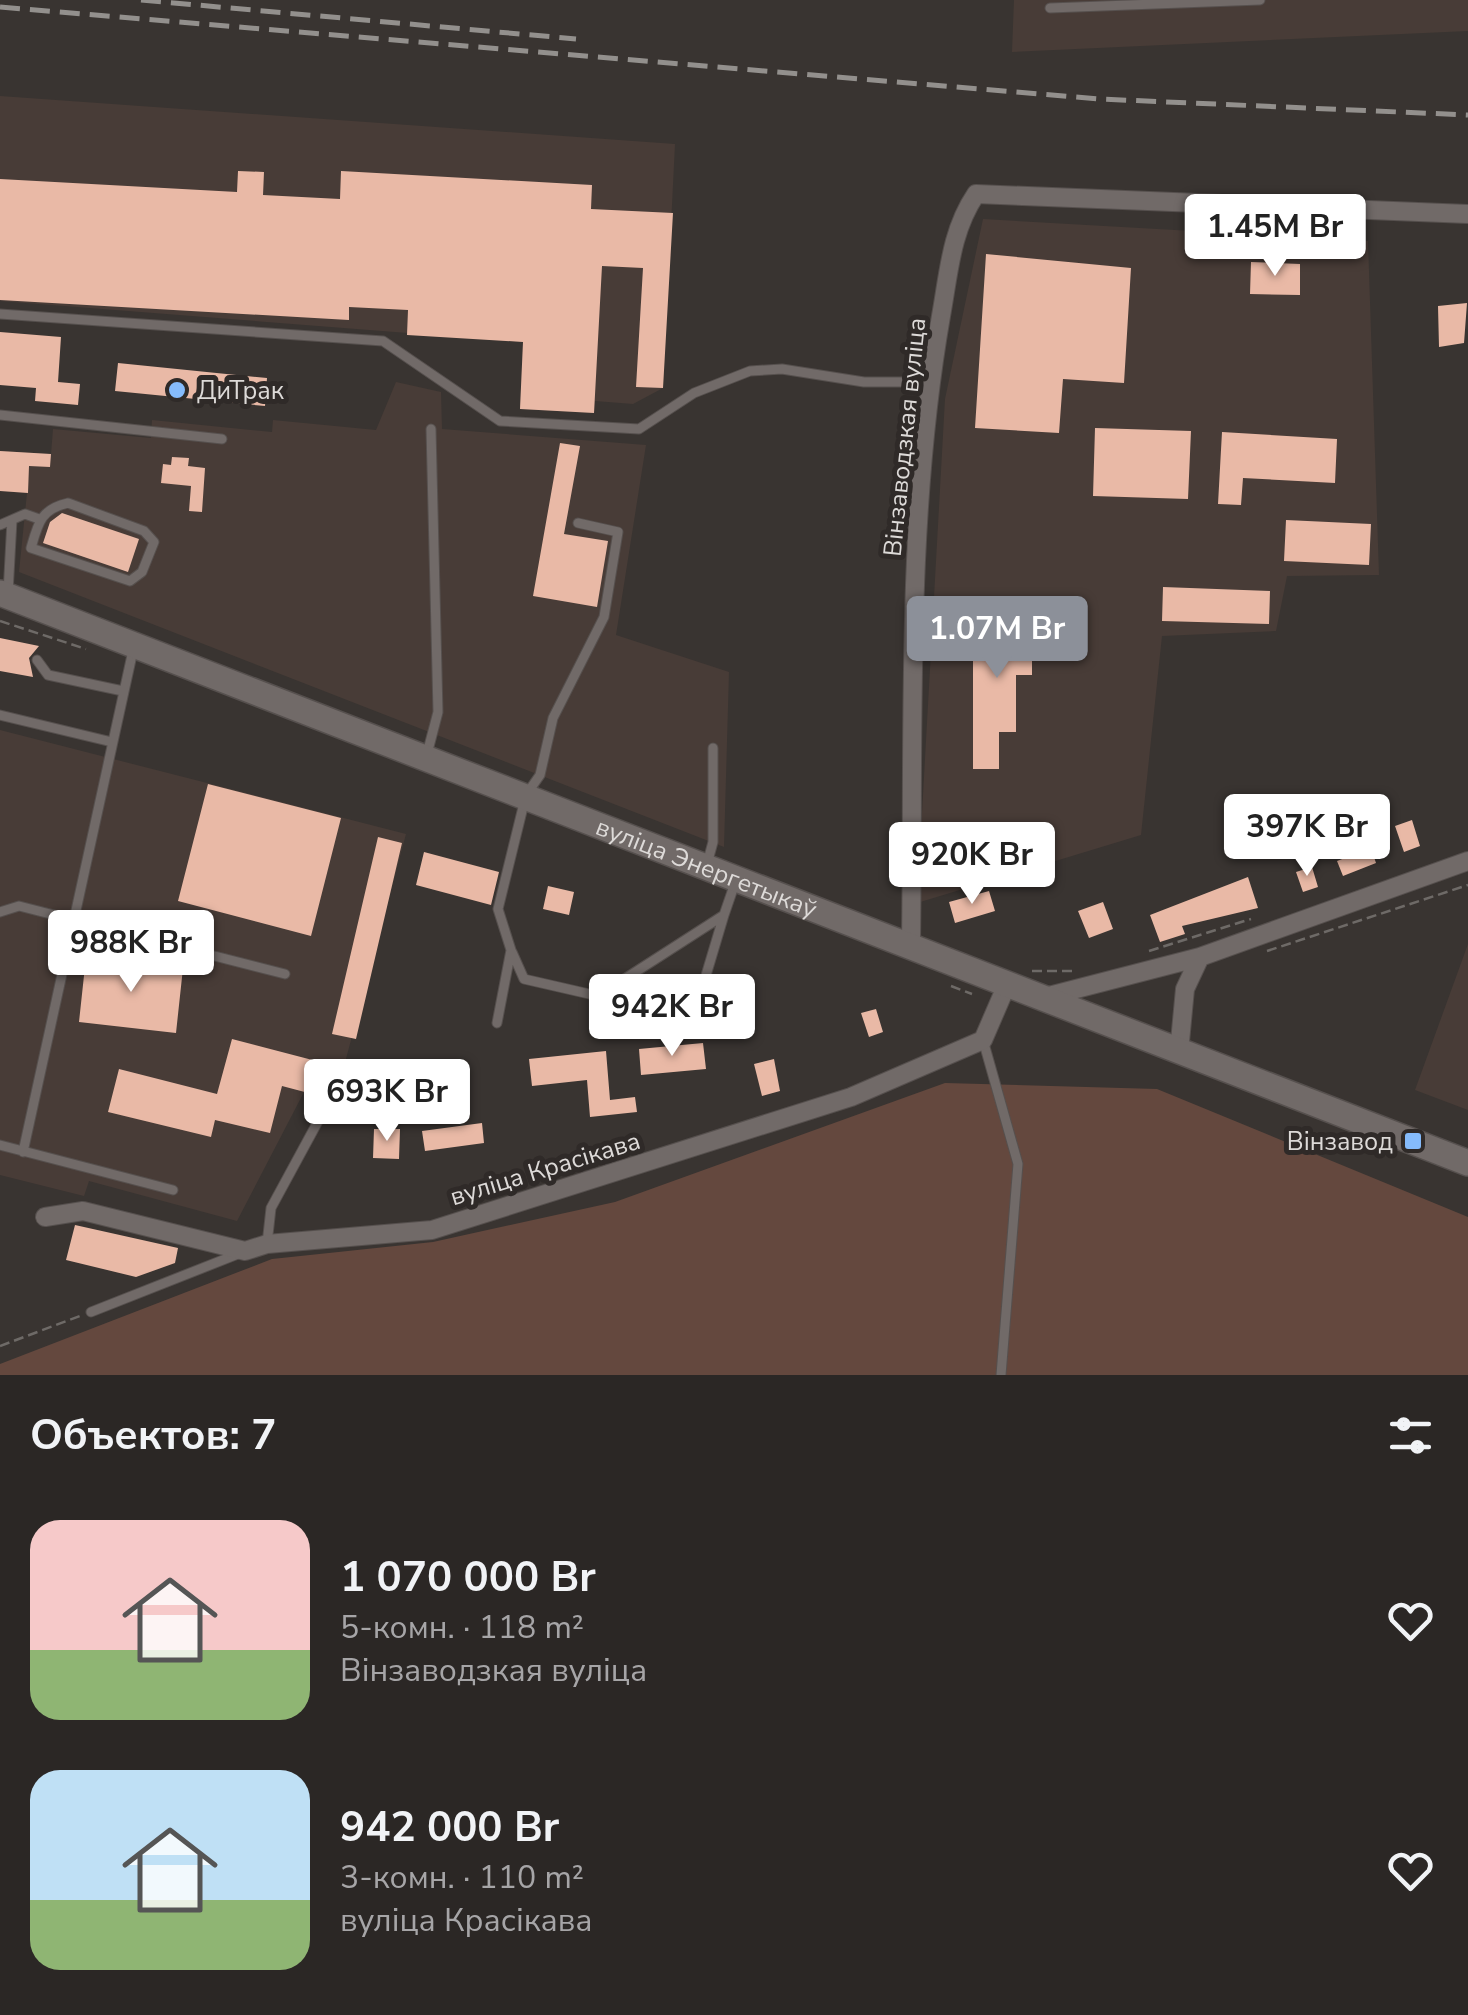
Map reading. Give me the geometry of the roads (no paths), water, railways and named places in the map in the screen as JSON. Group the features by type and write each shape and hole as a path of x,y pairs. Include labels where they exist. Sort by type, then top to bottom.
{"main road":[{"name":"вуліца Энергетыкаў","path":"4,594 980,971 1020,977 1045,997 1468,1163"}],"street":[{"name":"Вінзаводзкая вуліца","path":"911,944 916,558 929,382 957,222 976,194 1468,214"},
{"path":"1045,997 1200,956 1468,861"},
{"path":"1180,1052 1185,990 1200,956"},
{"path":"984,1040 1020,977"},
{"name":"вуліца Красікава","path":"245,1251 267,1244 432,1230 851,1097 984,1040"},
{"path":"44,1217 83,1211 245,1251"}],"lane":[{"path":"1050,8 1260,0"},
{"path":"0,314 383,342 500,421 639,429 694,394 750,371 782,369 864,382 929,382"},
{"path":"0,415 222,439"},
{"path":"426,756 438,712 430,429"},
{"path":"68,503 144,531 154,542 142,572 130,581 32,548 39,519 51,506 68,503"},
{"path":"0,525 25,514 39,519"},
{"path":"4,594 12,520"},
{"path":"578,523 618,532 604,617 553,718 540,775 526,795 498,909 511,950 524,980 598,996 724,915"},
{"path":"23,1152 134,644"},
{"path":"37,660 48,675 122,691"},
{"path":"0,716 112,742"},
{"path":"707,864 712,842 713,748"},
{"path":"710,1031 704,982 738,876"},
{"path":"0,912 19,906 74,918 284,974"},
{"path":"497,1023 511,950"},
{"path":"984,1040 1018,1164 1001,1375"},
{"path":"267,1244 270,1208 322,1114 347,1108"},
{"path":"0,1145 173,1190"},
{"path":"91,1312 245,1251"}],"railway":[{"path":"141,0 576,39"},
{"path":"0,7 1099,99 1468,115"}],"place":[{"name":"ДиТрак","path":"177,390"},
{"name":"Вінзавод","path":"1413,1141"}]}
